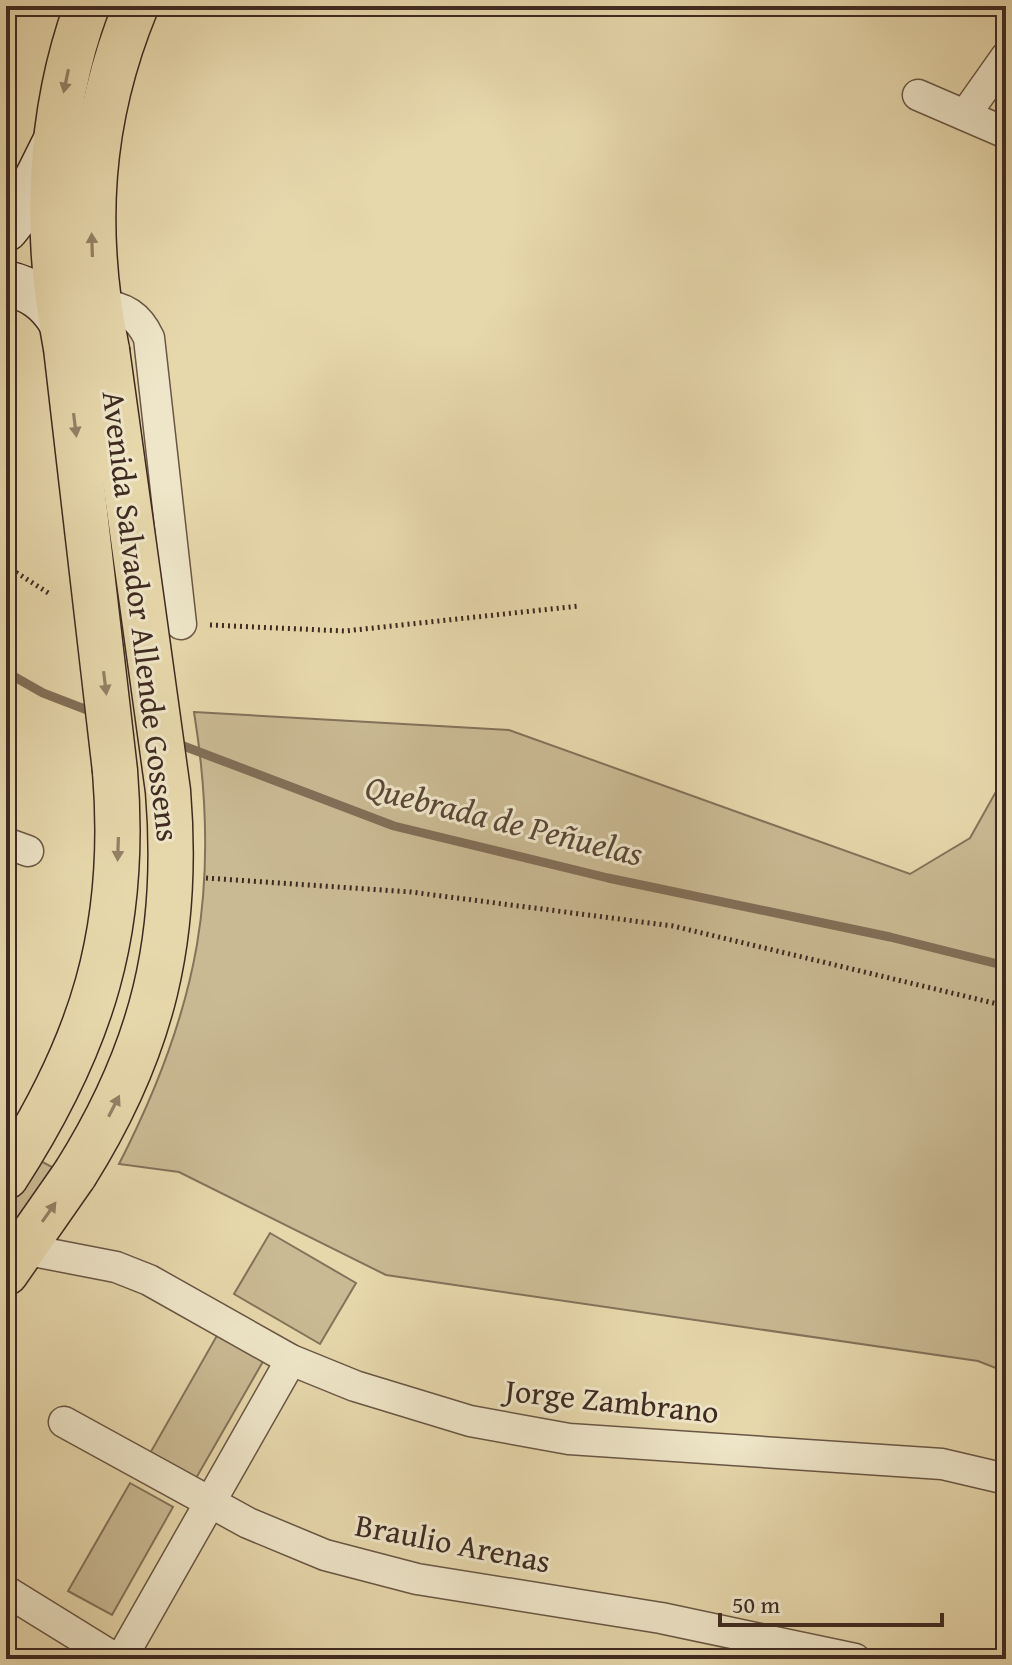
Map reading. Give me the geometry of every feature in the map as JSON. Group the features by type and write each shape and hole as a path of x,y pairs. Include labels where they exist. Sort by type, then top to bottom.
{"main road":[{"path":"83,331 52,231 56,140 67,76 87,6"},
{"path":"83,331 92,245 94,170 110,78 136,6"},
{"path":"6,229 21,210 56,140"},
{"path":"6,283 40,296 83,331"},
{"name":"Avenida Salvador Allende Gossens","path":"16,1162 57,1091 88,1019 111,926 117,879 118,819 83,331"},
{"name":"Avenida Salvador Allende Gossens","path":"12,1254 75,1174 118,1100 149,1020 167,932 172,885 168,791 83,331"}],"street":[{"path":"965,115 1006,57"},
{"path":"918,95 1006,133"},
{"path":"83,331 108,305 137,318 149,338 181,624"},
{"name":"Jorge Zambrano","path":"12,1254 95,1262 149,1280 291,1360 421,1408 519,1432 569,1439 942,1464 1006,1479"},
{"path":"6,1591 118,1659 291,1360"},
{"name":"Braulio Arenas","path":"64,1422 286,1541 371,1569 661,1618 855,1659"}],"path":[{"path":"6,566 50,594"},
{"path":"181,624 345,631 579,606"},
{"path":"206,878 411,892 673,926 1006,1006"}],"shaded area":[{"name":"Quebrada de Peñuelas","path":"194,712 509,730 910,874 970,838 998,788 1006,792 1006,1372 978,1361 386,1275 179,1172 119,1164 168,1052 185,998 197,944 204,890 205,834"},
{"path":"35,1158 54,1168 13,1225 6,1222 6,1205"},
{"path":"270,1233 356,1283 320,1344 234,1294"},
{"path":"219,1332 265,1358 195,1480 149,1455"},
{"path":"130,1483 173,1507 112,1615 68,1591"}],"waterway":[{"name":"Quebrada de Peñuelas","path":"6,672 43,693 95,713"},
{"name":"Quebrada de Peñuelas","path":"173,742 394,826 608,878 890,937 1006,966"}]}
